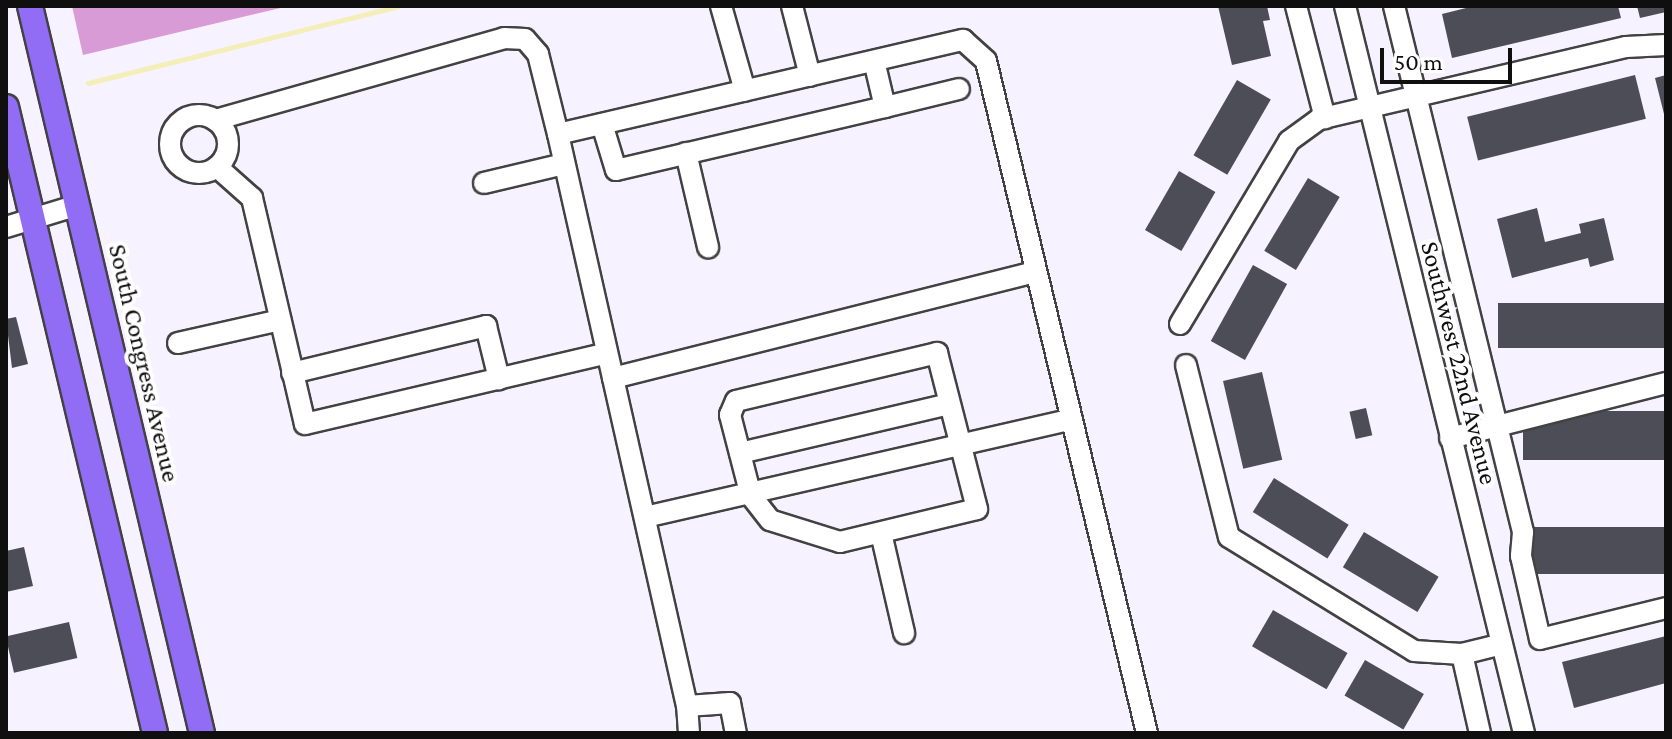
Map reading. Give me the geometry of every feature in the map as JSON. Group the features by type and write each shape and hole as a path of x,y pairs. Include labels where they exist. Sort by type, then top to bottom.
{"main road":[{"name":"South Congress Avenue","path":"30,6 202,733"},
{"path":"6,107 155,733"}],"street":[{"path":"721,6 745,91"},
{"path":"792,6 810,76"},
{"path":"1296,6 1325,118"},
{"name":"Southwest 22nd Avenue","path":"1345,6 1524,733"},
{"path":"1394,6 1523,532 1521,556 1540,639 1666,608"},
{"path":"215,120 228,143 217,167 200,173 182,168 171,143 187,119 215,120 504,38 525,39 538,54 645,517 687,706 689,733"},
{"path":"558,134 963,40 979,49 1147,733"},
{"path":"1180,324 1289,141 1325,118 1417,99 1626,47 1666,45"},
{"path":"874,61 885,107"},
{"path":"602,124 616,170 959,89"},
{"path":"686,153 708,247"},
{"path":"484,183 564,164"},
{"path":"217,167 252,198 305,424 607,353"},
{"path":"6,227 78,205"},
{"path":"613,378 1036,272"},
{"path":"178,343 280,320"},
{"path":"292,373 486,326 499,379"},
{"path":"937,353 961,447 977,509 840,542 801,533 770,520 751,496 730,415 736,401 937,353"},
{"path":"1186,365 1229,537 1414,651 1462,654 1502,644"},
{"path":"1450,438 1666,383"},
{"path":"740,453 949,404"},
{"path":"645,517 751,496 1072,419"},
{"path":"881,533 904,633"},
{"path":"1462,654 1480,733"},
{"path":"687,706 730,703 736,733"}],"shaded area":[{"path":"72,6 289,6 83,55"}],"building":[{"path":"1218,6 1267,6 1270,20 1263,21 1271,56 1232,65"},
{"path":"1474,6 1618,6 1621,18 1452,58 1442,14"},
{"path":"1637,6 1666,6 1666,12 1640,18"},
{"path":"1635,75 1646,119 1478,161 1467,117"},
{"path":"1666,75 1666,118 1665,118 1655,78"},
{"path":"1237,80 1271,100 1227,175 1194,155"},
{"path":"1179,171 1215,192 1181,251 1145,230"},
{"path":"1308,178 1340,197 1296,270 1264,251"},
{"path":"1537,208 1545,242 1581,233 1579,224 1604,218 1614,260 1590,267 1588,258 1512,278 1497,219"},
{"path":"1253,265 1287,284 1245,360 1211,341"},
{"path":"1498,303 1666,303 1666,348 1498,348"},
{"path":"16,317 28,364 12,368 6,319"},
{"path":"1262,372 1282,460 1243,469 1223,381"},
{"path":"1366,408 1372,435 1356,439 1349,412"},
{"path":"1523,411 1666,411 1666,460 1523,460"},
{"path":"1274,478 1349,525 1327,559 1253,512"},
{"path":"1532,527 1666,527 1666,574 1532,574"},
{"path":"1364,532 1439,577 1417,612 1343,567"},
{"path":"24,547 33,586 6,592 6,551"},
{"path":"1273,610 1347,653 1326,689 1252,646"},
{"path":"69,622 77,658 14,673 6,637"},
{"path":"1666,636 1666,683 1574,708 1562,662"},
{"path":"1365,660 1424,694 1403,730 1344,696"}],"waterway":[{"path":"88,83 398,6"}]}
